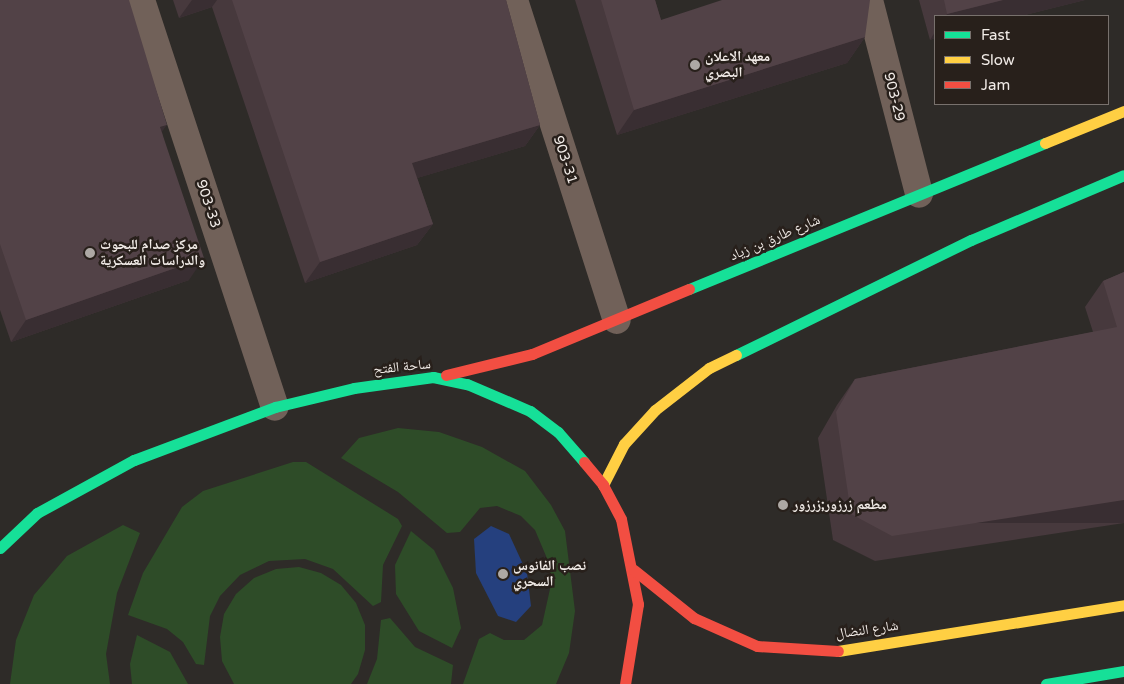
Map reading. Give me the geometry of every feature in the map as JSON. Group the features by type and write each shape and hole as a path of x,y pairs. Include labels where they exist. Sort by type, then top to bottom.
{"main road":[{"name":"شارع طارق بن زياد","path":"433,377 532,354 919,194 1124,112"},
{"path":"603,485 624,444 655,410 709,368 971,240 1124,175"},
{"name":"ساحة الفتح","path":"4,538 64,496 134,460 276,407 354,388 433,377 500,395 530,411 564,438 603,485 621,519 634,570 638,604 634,650 625,684"},
{"name":"شارع النضال","path":"634,570 694,618 756,646 838,651 1124,605"},
{"path":"1046,684 1124,671"}],"street":[{"name":"903-33","path":"142,0 276,407"},
{"name":"903-31","path":"514,0 617,320"},
{"name":"903-29","path":"869,0 919,194"}],"green space":[{"path":"398,428 439,432 482,447 525,471 551,505 565,531 575,611 569,653 556,684 463,684 479,639 490,633 504,640 524,640 542,625 552,580 546,556 535,530 521,516 497,506 480,508 460,532 447,533 398,492 341,458 359,438"},
{"path":"293,462 306,462 398,519 402,526 383,565 381,602 373,606 333,569 305,559 269,561 240,575 220,596 210,616 204,665 196,664 183,642 167,629 128,615 143,573 182,507 203,491"},
{"path":"123,525 140,533 117,593 106,654 110,684 10,684 16,640 34,595 67,556"},
{"path":"411,531 434,550 453,588 461,628 452,648 419,631 396,594 395,565"},
{"path":"299,567 321,573 341,585 356,603 365,625 365,650 358,674 351,684 234,684 222,661 220,637 224,614 236,594 254,578 276,569"},
{"path":"390,618 415,647 453,665 451,684 367,684 377,659 381,620"},
{"path":"137,635 170,652 188,684 132,684 130,664"}],"water":[{"path":"491,526 509,534 527,573 531,606 516,622 498,616 476,573 474,539"}],"building":[{"path":"0,0 129,0 167,125 160,127 204,258 26,320 0,244"},
{"path":"232,0 506,0 540,125 412,163 433,224 320,262"},
{"path":"601,0 655,0 661,20 722,0 870,0 865,37 634,110"},
{"path":"944,0 1003,0 947,14"},
{"path":"1124,272 1124,500 892,536 851,514 836,412 855,379 1117,327 1103,281"}],"traffic: fast":[{"path":"689,289 1045,143"},
{"path":"736,355 971,240 1124,175"},
{"path":"0,548 37,513 134,460 275,407 354,388 433,377 467,384 530,411 558,432 584,462"},
{"path":"1046,684 1124,671"}],"traffic: slow":[{"path":"1045,143 1124,111"},
{"path":"603,485 624,444 655,410 709,368 736,355"},
{"path":"838,651 1124,605"}],"traffic: jam":[{"path":"446,375 532,354 689,289"},
{"path":"584,462 603,485 621,519 638,604 625,684"},
{"path":"634,570 694,618 757,646 838,651"}],"place":[{"name":"معهد الاعلان البصري","path":"695,65"},
{"name":"مركز صدام للبحوث والدراسات العسكرية","path":"90,253"},
{"name":"مطعم زرزور;زرزور","path":"783,505"},
{"name":"نصب الفانوس السحري","path":"503,574"}]}
